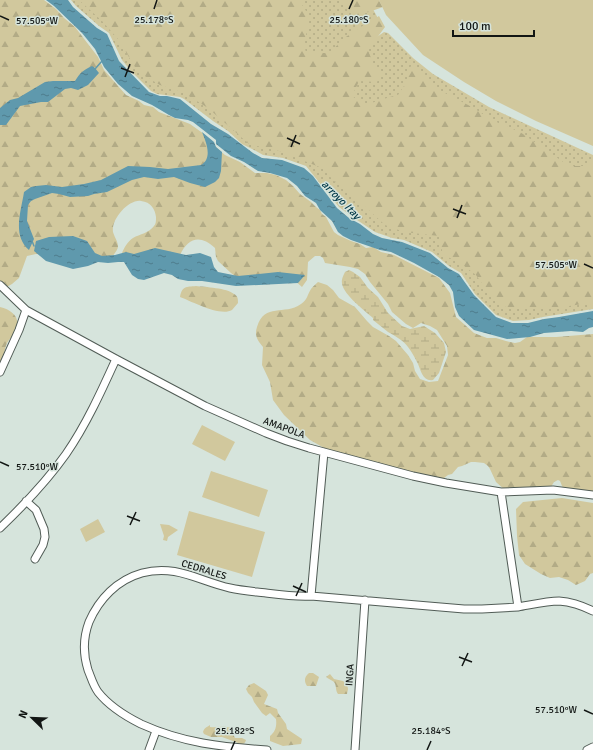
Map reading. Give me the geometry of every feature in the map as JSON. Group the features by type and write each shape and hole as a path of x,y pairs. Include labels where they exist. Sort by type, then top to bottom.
{"street":[{"name":"AMAPOLA","path":"0,285 26,310 205,406 266,433 324,452 413,476 446,483 501,492 553,490 593,495"},
{"path":"0,372 19,330 26,310"},
{"path":"0,528 50,476 66,453 80,432 97,401 116,359"},
{"path":"311,596 324,452"},
{"path":"501,492 518,606"},
{"path":"26,501 36,510 44,529 45,536 43,545 35,558"},
{"name":"CEDRALES","path":"267,750 207,744 184,739 156,730 126,716 109,704 98,692 92,682 86,662 85,641 93,612 113,588 132,576 164,570 180,572 212,583 237,589 290,596 365,600 464,609 498,608 559,601 586,607 593,611"},
{"name":"INGA","path":"355,750 365,600"},
{"path":"149,750 156,730"},
{"path":"587,750 593,748"}],"green space":[{"path":"0,0 44,0 75,27 98,57 104,70 126,95 144,105 153,107 159,112 190,124 204,134 225,155 240,162 255,173 276,175 286,180 300,194 320,210 326,217 334,232 338,235 366,248 373,247 381,252 394,255 439,278 450,293 456,317 474,333 487,338 496,338 515,343 520,342 527,337 556,337 593,334 593,495 564,489 558,480 554,482 549,490 506,491 496,482 488,466 484,463 475,462 458,467 452,474 444,478 431,480 326,449 310,440 284,415 273,400 270,382 262,365 263,347 256,336 256,330 260,319 270,312 288,309 301,304 318,282 327,285 339,298 355,307 373,327 396,341 408,355 420,379 429,382 438,381 448,355 447,346 437,330 421,323 413,328 406,324 392,312 388,304 365,274 358,269 325,263 323,258 320,256 315,256 308,262 307,280 302,287 294,280 239,279 218,261 215,248 204,241 199,240 195,240 187,245 180,255 123,257 122,253 129,241 150,230 156,223 156,217 152,206 141,201 136,201 126,207 115,221 113,232 118,246 112,257 36,254 27,256 19,278 5,288 0,286"},
{"path":"71,0 135,0 296,93 384,32 388,33 413,58 433,74 489,107 593,155 593,309 529,320 513,321 496,315 475,294 461,273 449,266 432,252 404,240 392,238 375,232 339,207 306,166 283,158 263,155 242,144 228,131 184,99 180,97 157,94 151,91 122,60 109,33 99,26"},
{"path":"79,0 299,0 306,11 309,22 304,44 306,53 330,53 343,39 379,16 385,27 368,50 374,66 381,72 377,82 359,81 352,96 365,105 398,95 406,83 412,62 439,90 470,106 494,121 520,132 569,166 587,166 593,162 593,306 582,304 550,309 509,309 493,299 476,275 459,262 443,255 439,236 404,232 385,225 349,192 334,181 322,168 279,151 249,144 208,108 184,93 160,85 138,72 118,39 102,21"},
{"path":"266,0 368,0 380,22 300,83"},
{"path":"343,0 379,0 383,7 369,12 356,14 343,5"},
{"path":"379,0 593,0 593,146 536,121 496,101 423,55 386,15"},
{"path":"349,270 360,277 368,288 378,297 388,313 402,326 410,329 424,326 435,333 444,343 446,352 439,373 433,380 425,378 415,357 406,345 399,338 388,332 373,320 373,318 347,293 342,281 345,272"},
{"path":"196,286 216,288 231,292 237,297 238,303 232,310 227,312 206,308 180,297 183,289"},
{"path":"0,307 9,310 15,316 17,319 17,327 7,343 0,364"},
{"path":"202,425 235,442 225,461 192,444"},
{"path":"211,471 268,490 259,517 202,497"},
{"path":"562,498 593,503 593,573 590,574 585,581 576,585 559,577 550,578 541,574 525,564 519,555 516,509 523,502"},
{"path":"189,511 265,532 252,577 177,555"},
{"path":"98,519 105,532 86,542 80,529"},
{"path":"160,524 169,525 178,530 168,537 167,541 163,540 164,536"},
{"path":"309,673 313,673 319,677 316,686 307,686 305,679"},
{"path":"330,674 334,679 343,681 347,684 347,694 338,694 334,682 326,677"},
{"path":"254,683 266,691 268,695 264,704 277,709 278,713 286,724 287,729 302,739 301,744 283,746 270,741 270,736 276,727 276,719 270,713 266,716 262,713 248,693 246,689 249,685"},
{"path":"210,725 210,727 224,727 233,729 235,738 242,738 246,741 244,744 241,744 222,737 211,737 204,734 204,730"}],"water":[{"path":"46,0 68,0 73,7 97,28 107,34 119,61 149,92 160,96 180,99 211,124 262,158 282,160 304,168 313,176 337,208 349,218 373,234 382,238 402,242 430,253 448,268 459,274 474,295 496,317 512,323 528,323 593,311 593,327 583,332 571,331 544,333 530,337 507,339 474,330 459,316 455,307 453,292 449,285 439,277 391,252 380,250 343,236 338,232 332,221 320,210 316,203 305,196 297,186 287,178 258,171 231,156 216,144 216,140 193,122 175,118 132,96 118,84 104,67 95,49 82,33"},
{"path":"92,66 99,73 88,85 78,90 71,88 65,89 48,102 20,106 6,125 0,125 0,108 10,100 18,98 45,82 75,81 82,72"},
{"path":"202,132 214,142 216,147 222,152 221,171 219,178 215,182 205,187 174,177 158,179 144,177 132,180 107,192 88,196 70,197 52,193 31,201 28,205 27,221 34,239 29,250 24,244 19,230 19,223 24,192 31,187 46,185 62,187 84,184 101,180 128,166 168,169 201,165 205,162 208,154 207,145"},
{"path":"73,236 87,241 95,253 102,256 126,252 134,254 155,248 186,255 200,253 211,257 214,267 218,272 238,276 278,272 305,275 298,283 236,286 202,281 188,281 178,279 172,275 164,273 144,280 138,279 132,275 124,262 98,262 73,269 46,261 34,251 36,241 49,237"}],"waterway":[{"path":"95,69 102,61"},
{"path":"32,241 34,246"}],"water label":[{"name":"arroyo Itay","path":"341,200"}]}
